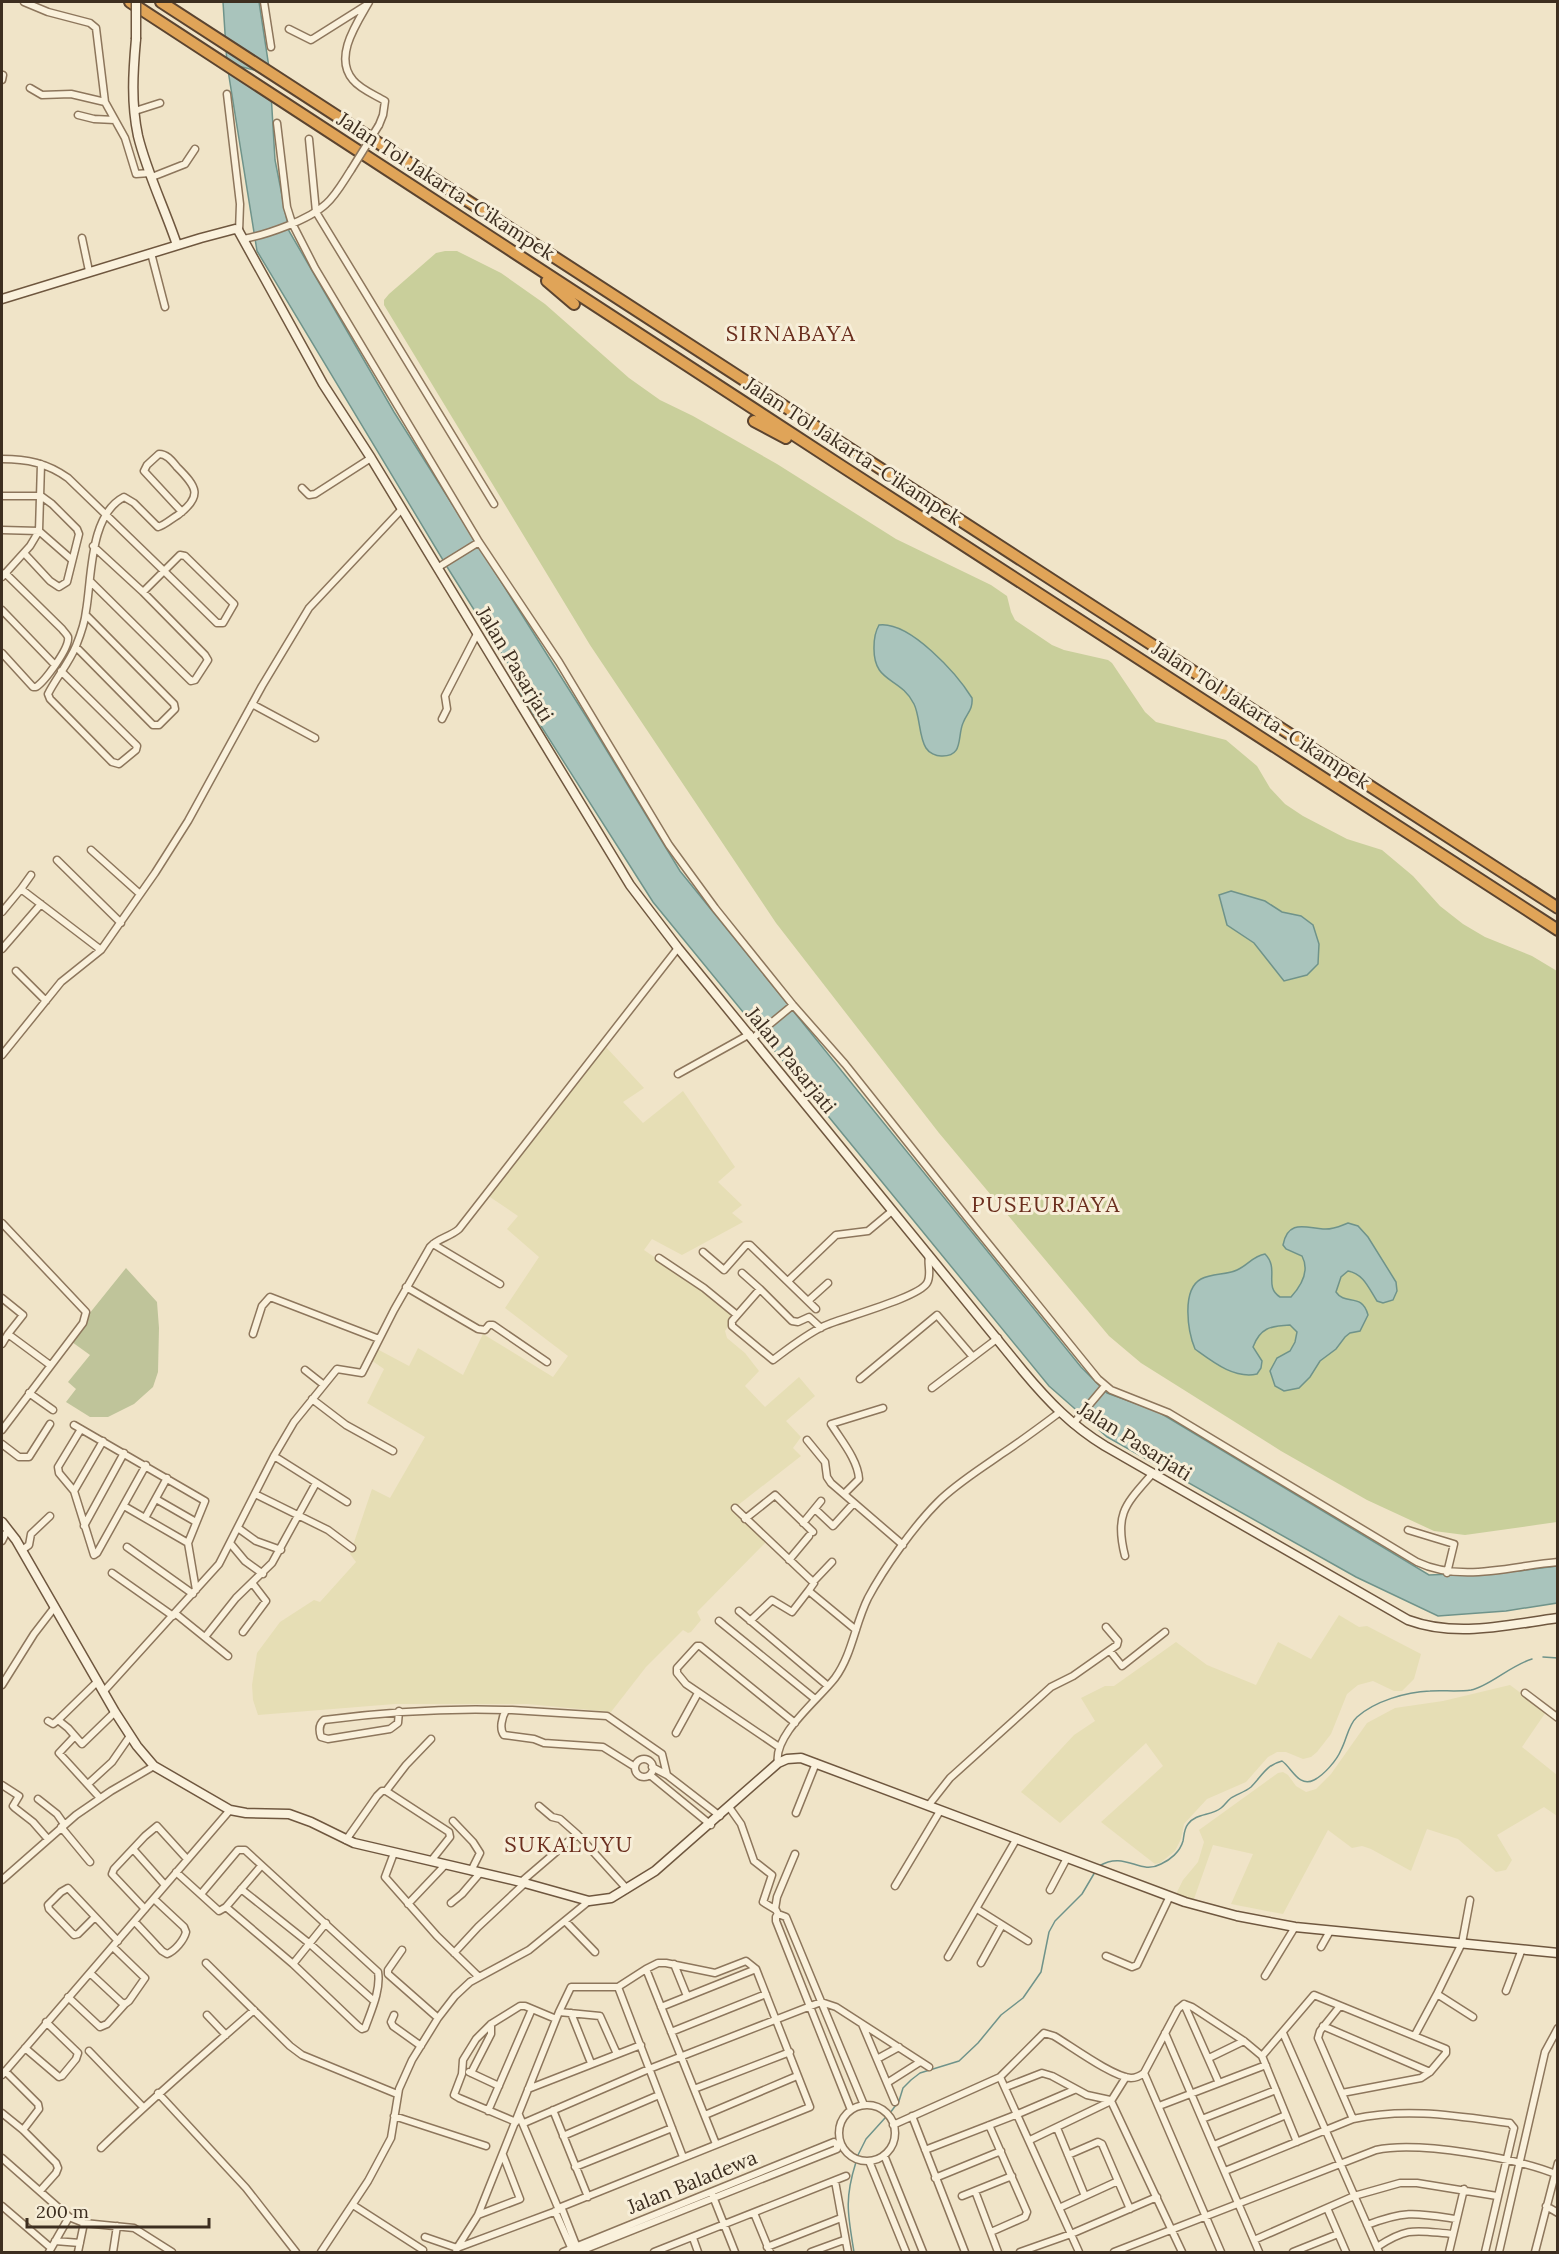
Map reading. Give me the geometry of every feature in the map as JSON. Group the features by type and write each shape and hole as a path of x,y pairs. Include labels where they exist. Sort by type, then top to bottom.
{"highway":[{"name":"Jalan Tol Jakarta–Cikampek","path":"130,2 1557,930"},
{"name":"Jalan Tol Jakarta–Cikampek","path":"161,2 1557,908"},
{"path":"521,257 574,304"},
{"path":"754,421 843,467"}],"main road":[{"path":"136,2 136,39 132,80 139,139 177,245"},
{"path":"2,299 235,229 243,235"},
{"name":"Jalan Pasarjati","path":"243,235 323,384 371,458 623,875 678,948 754,1035 892,1211 1060,1412 1075,1421 1093,1439 1380,1605 1421,1624 1445,1630 1468,1630 1557,1618"},
{"path":"2,1522 22,1550 130,1736 154,1766 230,1810 246,1813 289,1814 311,1822 346,1840 523,1882 589,1901 611,1898 667,1863 778,1763 794,1758 816,1763 1017,1838 1169,1898 1237,1916 1329,1931 1557,1953"}],"street":[{"path":"24,2 48,12 94,25 98,33 105,102 125,138 136,174 151,175 184,164 195,149"},
{"path":"264,2 271,47"},
{"path":"290,29 306,39 316,38 369,3"},
{"path":"227,94 243,235 289,224 316,212 326,204 351,170 383,115 385,101 354,82 345,63 349,41 369,3"},
{"path":"30,88 42,95 71,94 105,102"},
{"path":"135,111 160,103"},
{"path":"78,115 94,119 116,120"},
{"path":"278,123 289,224 480,542 559,662 669,845 715,908 793,1005 845,1064 974,1227 1105,1386 1169,1413 1432,1569 1447,1573 1500,1570 1557,1562"},
{"path":"309,139 316,212 494,504"},
{"path":"82,238 89,271"},
{"path":"151,253 165,307"},
{"path":"61,671 137,746 136,750 119,764 112,762 48,696 61,671 75,647 86,615 93,546 106,515 124,497 134,503 158,527 182,512 194,499 196,494 194,486 165,455 159,454 144,471 182,512"},
{"path":"302,488 309,495 315,494 371,458"},
{"path":"2,459 25,459 55,469 68,478 164,571 217,623 223,623 234,604 185,555 180,555 164,571 143,592"},
{"path":"2,653 33,687 39,686 55,665 68,642 68,636 3,575 24,553 39,531 41,464"},
{"path":"2,496 41,496 52,504 77,529 79,534 67,582 59,587 50,581 24,553"},
{"path":"2,1055 62,982 101,950 121,923 203,796 252,704 309,608 402,510"},
{"path":"2,530 39,531 71,559"},
{"path":"437,568 480,542"},
{"path":"90,582 191,681 195,680 208,660 143,592 93,546"},
{"path":"2,610 55,665"},
{"path":"75,647 153,725 159,725 175,709 174,704 86,615"},
{"path":"442,719 447,709 444,696 477,634"},
{"path":"252,704 315,738"},
{"path":"91,850 140,894"},
{"path":"57,860 121,923"},
{"path":"2,912 31,875"},
{"path":"21,889 101,950"},
{"path":"2,949 41,904"},
{"path":"104,1691 219,1564 274,1456 294,1422 338,1368 361,1374 406,1287 433,1244 453,1235 459,1229 678,948"},
{"path":"16,971 46,1001"},
{"path":"678,1074 754,1035 793,1005"},
{"path":"788,1281 836,1236 868,1231 892,1211"},
{"path":"2,1223 86,1312 83,1323 2,1430"},
{"path":"433,1244 500,1284"},
{"path":"704,1252 724,1270 746,1245 750,1245 816,1309"},
{"path":"760,1289 731,1324 773,1360 795,1343 821,1328 903,1297 923,1287 929,1276 927,1265 929,1255"},
{"path":"658,1258 704,1288 737,1315"},
{"path":"742,1273 792,1321 798,1322 809,1317 821,1328"},
{"path":"808,1301 828,1283"},
{"path":"406,1287 478,1329 482,1330 493,1325 547,1362"},
{"path":"253,1334 262,1306 270,1297 379,1339"},
{"path":"2,1298 23,1315 2,1344"},
{"path":"860,1379 937,1314 973,1357"},
{"path":"8,1334 50,1365"},
{"path":"932,1388 998,1338"},
{"path":"305,1370 324,1385"},
{"path":"1075,1421 1105,1386"},
{"path":"29,1393 53,1410"},
{"path":"312,1399 346,1425 393,1451"},
{"path":"844,1494 859,1479 859,1476 853,1460 831,1424 883,1408"},
{"path":"778,1763 779,1747 795,1723 828,1686 843,1664 868,1598 903,1545 939,1501 1060,1412"},
{"path":"2,1444 20,1457 28,1457 50,1424"},
{"path":"74,1425 205,1501 188,1542 194,1592"},
{"path":"81,1429 58,1467 59,1473 74,1491 92,1554 96,1555 146,1465"},
{"path":"807,1440 825,1462 829,1480 853,1504 903,1545"},
{"path":"74,1491 103,1441"},
{"path":"84,1526 124,1453"},
{"path":"274,1456 347,1502"},
{"path":"1125,1556 1119,1528 1122,1517 1135,1493 1153,1473"},
{"path":"145,1518 167,1478"},
{"path":"205,1636 236,1598 263,1574 281,1550 316,1483"},
{"path":"255,1494 328,1530 352,1548"},
{"path":"745,1519 775,1495 811,1534 789,1560"},
{"path":"156,1499 196,1522"},
{"path":"803,1523 821,1501"},
{"path":"815,1509 833,1526 853,1504"},
{"path":"124,1506 188,1542"},
{"path":"735,1508 813,1582"},
{"path":"22,1550 28,1545 32,1533 50,1516"},
{"path":"238,1528 256,1541 281,1550"},
{"path":"2,1540 8,1529"},
{"path":"1408,1530 1454,1544 1447,1573"},
{"path":"230,1543 245,1560 263,1574"},
{"path":"127,1547 194,1592"},
{"path":"750,1621 772,1600 792,1612 813,1582 832,1562"},
{"path":"112,1573 205,1636 228,1656"},
{"path":"243,1632 266,1600 253,1584"},
{"path":"809,1590 856,1630"},
{"path":"2,1685 34,1634 54,1608"},
{"path":"739,1611 828,1686"},
{"path":"719,1622 815,1700"},
{"path":"928,1806 950,1778 1051,1687 1073,1676 1110,1651 1118,1642 1106,1627"},
{"path":"1110,1651 1122,1666 1165,1632"},
{"path":"779,1747 698,1693 680,1678 676,1670 699,1646 795,1723"},
{"path":"48,1720 53,1724 98,1682"},
{"path":"676,1733 698,1693"},
{"path":"1525,1694 1557,1718"},
{"path":"399,1711 398,1723 390,1729 328,1739 321,1737 321,1724 324,1720 399,1711 450,1708 606,1716 662,1754 667,1775"},
{"path":"506,1710 501,1731 504,1735 534,1739 544,1743 603,1748 635,1767 635,1771 642,1777 650,1775"},
{"path":"58,1720 82,1744 85,1744 115,1713"},
{"path":"75,1736 59,1753 100,1798"},
{"path":"88,1784 112,1762 130,1736"},
{"path":"346,1840 382,1791 386,1791 406,1765 431,1739"},
{"path":"635,1767 641,1760 646,1760 652,1767 667,1775 720,1816"},
{"path":"795,1813 816,1763"},
{"path":"2,1880 63,1825 100,1798 154,1766"},
{"path":"650,1775 652,1767"},
{"path":"650,1775 711,1825"},
{"path":"2,1785 19,1796 13,1806 33,1822 47,1838"},
{"path":"680,1799 687,1790"},
{"path":"386,1791 449,1832 450,1837 431,1862"},
{"path":"39,1799 57,1814 90,1862"},
{"path":"539,1806 552,1817 560,1819 577,1834 627,1889"},
{"path":"729,1807 741,1824 754,1861 772,1875 764,1902 786,1917 864,2105"},
{"path":"23,2130 39,2109 38,2104 3,2073 230,1810"},
{"path":"896,1886 940,1811"},
{"path":"453,1821 480,1853 471,1871"},
{"path":"145,1910 112,1874 157,1826 187,1859"},
{"path":"454,1953 523,1882 577,1834"},
{"path":"948,1957 1017,1838"},
{"path":"133,1849 165,1885"},
{"path":"201,1894 238,1850 245,1850 378,1972 374,2001 365,2028 362,2029 293,1964 226,1907"},
{"path":"394,1853 385,1876 408,1904 479,1977"},
{"path":"795,1854 777,1897 776,1921 851,2110"},
{"path":"1050,1890 1066,1858"},
{"path":"408,1904 445,1865"},
{"path":"176,1872 215,1909 222,1911 261,1866"},
{"path":"451,1903 480,1873"},
{"path":"94,1918 78,1934 74,1935 49,1909 48,1905 68,1888 118,1941"},
{"path":"241,1889 310,1944 374,2001"},
{"path":"1106,1956 1132,1967 1137,1965 1169,1898"},
{"path":"135,1922 167,1954 182,1940 186,1932 184,1927 154,1899"},
{"path":"1415,2035 1462,1943 1470,1900"},
{"path":"321,2253 353,2205 391,2138 397,2094 405,2073 438,2018 462,1988 521,1956 566,1922 589,1901"},
{"path":"977,1909 1028,1941"},
{"path":"566,1922 595,1952"},
{"path":"293,1964 326,1923"},
{"path":"981,1963 1002,1925"},
{"path":"1265,1976 1295,1927"},
{"path":"1322,1947 1329,1931"},
{"path":"68,1997 100,2027 107,2024 135,1994 145,1978 113,1947"},
{"path":"1506,1991 1522,1949"},
{"path":"402,1950 388,1970 388,1974 438,2018"},
{"path":"425,2237 456,2251 810,2107 756,1969 746,1961 712,1973 658,1963 618,1987 573,1986 569,1989 478,2215 456,2251"},
{"path":"206,1963 290,2046 302,2055 397,2094"},
{"path":"674,1965 687,1996"},
{"path":"661,2007 756,1969"},
{"path":"646,1970 716,2144"},
{"path":"90,1973 125,2004"},
{"path":"618,1987 683,2157"},
{"path":"671,2032 766,1994"},
{"path":"1437,1994 1473,2017"},
{"path":"1262,2056 1314,1995 1446,2049 1446,2053 1430,2072 1415,2081 1373,2086 1342,2093"},
{"path":"524,2123 649,2069 808,2005 821,2002 831,2004 929,2067"},
{"path":"893,2125 1000,2077 1040,2035 1046,2033 1126,2077 1133,2078 1144,2073 1178,2008 1184,2004"},
{"path":"1184,2004 1244,2041 1262,2056 1297,2142"},
{"path":"1184,2004 1219,2083"},
{"path":"556,2019 525,2006 516,2007 491,2024 476,2038 463,2060 463,2070 454,2094 488,2111 517,2118 524,2123 576,2251"},
{"path":"1340,2006 1323,2026 1319,2034 1319,2042 1353,2119"},
{"path":"488,2111 532,2009"},
{"path":"101,2148 158,2093 254,2010"},
{"path":"559,2012 600,2016 617,2054"},
{"path":"571,2013 591,2063"},
{"path":"207,2015 226,2035"},
{"path":"394,2015 391,2022 393,2026 421,2046"},
{"path":"25,2048 59,2077 76,2060 78,2054 46,2022"},
{"path":"471,2073 491,2034 491,2024"},
{"path":"862,2024 895,2102"},
{"path":"1323,2026 1430,2072"},
{"path":"1499,2253 1545,2052 1557,2028"},
{"path":"1165,2032 1259,2253"},
{"path":"1283,2034 1378,2250 1394,2235 1407,2231 1453,2234"},
{"path":"1209,2058 1244,2041"},
{"path":"528,2089 641,2045"},
{"path":"877,2059 898,2048"},
{"path":"89,2051 143,2107"},
{"path":"694,2089 790,2052"},
{"path":"887,2084 920,2062"},
{"path":"1159,2106 1266,2065"},
{"path":"463,2070 499,2086"},
{"path":"1006,2087 1042,2073 1052,2076 1074,2090 1111,2101"},
{"path":"1144,2073 1221,2253"},
{"path":"705,2115 798,2076"},
{"path":"1000,2077 1079,2253"},
{"path":"1030,2140 1111,2101 1126,2077"},
{"path":"925,2150 1074,2090"},
{"path":"1203,2119 1276,2090"},
{"path":"158,2093 246,2188 296,2253"},
{"path":"563,2136 658,2095"},
{"path":"1111,2101 1182,2253"},
{"path":"864,2105 873,2106 889,2116 893,2125 893,2141 884,2155 869,2161 861,2160 848,2153 840,2139 841,2123 851,2110 864,2105"},
{"path":"553,2110 588,2197"},
{"path":"1225,2171 1353,2119 1368,2116 1413,2112 1435,2113 1510,2123 1514,2128 1485,2253"},
{"path":"2,2113 23,2130 58,2168 40,2191"},
{"path":"1214,2145 1286,2115"},
{"path":"394,2116 486,2146"},
{"path":"912,2116 965,2253"},
{"path":"989,2125 1026,2210 1026,2214 992,2232"},
{"path":"575,2167 672,2128"},
{"path":"1057,2128 1085,2196"},
{"name":"Jalan Baladewa","path":"563,2253 576,2251 834,2142 837,2145 837,2149 712,2195"},
{"path":"1068,2155 1098,2142 1101,2143 1130,2209"},
{"path":"1114,2253 1376,2150 1401,2146 1505,2159 1556,2174"},
{"path":"935,2178 1000,2151"},
{"path":"478,2215 520,2199 503,2155"},
{"path":"884,2155 923,2253"},
{"path":"2,2158 69,2217 84,2223 140,2230 172,2253"},
{"path":"869,2161 906,2253"},
{"path":"1535,2253 1557,2163"},
{"path":"654,2253 846,2176"},
{"path":"962,2196 1012,2176"},
{"path":"835,2181 848,2253"},
{"path":"1059,2208 1118,2181"},
{"path":"1254,2240 1379,2187 1408,2182 1497,2196"},
{"path":"1449,2253 1464,2189"},
{"path":"975,2191 998,2253"},
{"path":"712,2195 735,2253"},
{"path":"1020,2253 1157,2197"},
{"path":"353,2205 423,2250"},
{"path":"2,2206 50,2250 69,2217"},
{"path":"1546,2206 1557,2213"},
{"path":"1327,2208 1346,2253"},
{"path":"754,2213 769,2250 842,2218"},
{"path":"1367,2225 1390,2216 1409,2213 1456,2219"},
{"path":"78,2253 84,2223"},
{"path":"113,2253 117,2226"},
{"path":"1293,2253 1338,2234"},
{"path":"693,2238 698,2253"},
{"path":"811,2253 844,2240"},
{"path":"55,2241 80,2243"}],"shaded area":[{"path":"605,1046 644,1088 623,1102 643,1123 683,1091 735,1167 718,1182 742,1205 732,1213 743,1222 682,1255 652,1239 644,1250 735,1315 725,1331 727,1338 745,1353 759,1371 745,1386 765,1407 799,1377 815,1396 786,1421 801,1437 793,1448 801,1456 733,1509 767,1541 697,1612 701,1620 691,1632 683,1630 646,1667 611,1712 527,1704 395,1704 258,1715 253,1700 252,1685 257,1653 280,1622 314,1600 320,1602 356,1562 350,1554 372,1489 390,1498 425,1437 367,1403 384,1369 371,1360 377,1349 409,1366 418,1348 463,1375 483,1334 553,1377 568,1356 505,1308 539,1257 507,1229 518,1216 487,1195"},
{"path":"1339,1615 1359,1627 1367,1626 1421,1654 1414,1679 1402,1691 1394,1691 1373,1681 1358,1685 1347,1694 1331,1734 1317,1752 1303,1759 1286,1752 1277,1752 1268,1757 1246,1782 1207,1799 1184,1824 1181,1839 1175,1851 1160,1863 1155,1864 1101,1822 1163,1766 1146,1743 1060,1823 1021,1792 1074,1735 1095,1721 1081,1698 1105,1686 1114,1686 1176,1642 1207,1665 1256,1685 1278,1642 1311,1659"},
{"path":"1510,1685 1546,1712 1522,1747 1557,1775 1557,1816 1544,1807 1497,1835 1512,1860 1506,1870 1496,1872 1458,1839 1427,1829 1411,1871 1371,1849 1362,1846 1352,1848 1328,1830 1283,1914 1231,1904 1253,1854 1213,1845 1194,1899 1176,1894 1183,1880 1198,1862 1204,1842 1199,1830 1278,1773 1283,1772 1288,1775 1296,1786 1306,1792 1316,1789 1331,1774 1367,1723 1395,1708 1443,1701"}],"green space":[{"path":"457,251 501,273 545,304 629,378 660,400 777,464 896,539 991,585 1007,596 1015,620 1052,645 1108,660 1145,712 1156,722 1226,740 1257,766 1270,788 1285,804 1347,839 1382,850 1413,876 1440,906 1463,924 1485,937 1532,956 1557,971 1557,1522 1465,1535 1434,1531 1367,1500 1281,1451 1141,1363 1109,1336 939,1133 776,923 590,645 384,305 384,300 389,294 436,253"},
{"path":"126,1268 157,1302 158,1372 153,1387 134,1404 108,1417 90,1417 66,1402 76,1389 68,1382 90,1355 72,1342 89,1314"}],"water":[{"path":"223,2 259,2 270,74 230,64 271,93 275,160 289,231 394,412 587,718 680,871 1081,1367 1107,1393 1157,1411 1429,1575 1518,1571 1557,1566 1557,1603 1506,1611 1438,1616 1356,1577 1107,1437 1049,1386 653,902 520,693 512,670 449,570 257,251 227,64"},
{"path":"879,625 891,626 904,631 918,640 944,663 972,698 971,709 961,728 958,745 953,753 939,756 927,750 922,739 914,704 902,688 878,668 874,644"},
{"path":"1231,891 1265,901 1282,912 1301,916 1313,925 1319,944 1318,964 1307,975 1284,981 1254,943 1227,925 1219,895"},
{"path":"1348,1223 1358,1226 1368,1237 1396,1282 1397,1291 1393,1300 1383,1303 1377,1301 1358,1275 1348,1271 1341,1277 1336,1292 1344,1298 1358,1301 1368,1315 1360,1331 1350,1333 1345,1337 1336,1349 1320,1361 1310,1377 1299,1388 1284,1391 1275,1386 1270,1371 1277,1358 1290,1351 1295,1342 1297,1332 1290,1325 1271,1327 1259,1336 1253,1347 1262,1361 1257,1374 1232,1372 1195,1349 1190,1332 1188,1302 1195,1284 1201,1279 1237,1270 1265,1254 1271,1266 1275,1293 1280,1297 1291,1297 1301,1283 1305,1267 1302,1256 1286,1249 1283,1245 1289,1231 1298,1227 1330,1229"}],"waterway":[{"path":"1543,1657 1558,1658"},
{"path":"1099,1866 1117,1861 1153,1867 1164,1862 1180,1849 1186,1828 1191,1820 1221,1808 1231,1798 1251,1787 1268,1768 1277,1763 1282,1761 1304,1781 1309,1782 1318,1778 1336,1758 1354,1720 1373,1706 1411,1693 1466,1691 1478,1688 1532,1659"},
{"path":"890,2113 899,2101 903,2088 911,2080 920,2073 959,2061 978,2043 1001,2015 1023,1998 1041,1972 1049,1932 1055,1921 1082,1894 1095,1872"},
{"path":"858,2155 866,2139 885,2118"},
{"path":"854,2252 848,2207 856,2162"}],"district":[{"name":"SIRNABAYA","path":"791,333"},
{"name":"PUSEURJAYA","path":"1046,1204"},
{"name":"SUKALUYU","path":"569,1844"}]}
